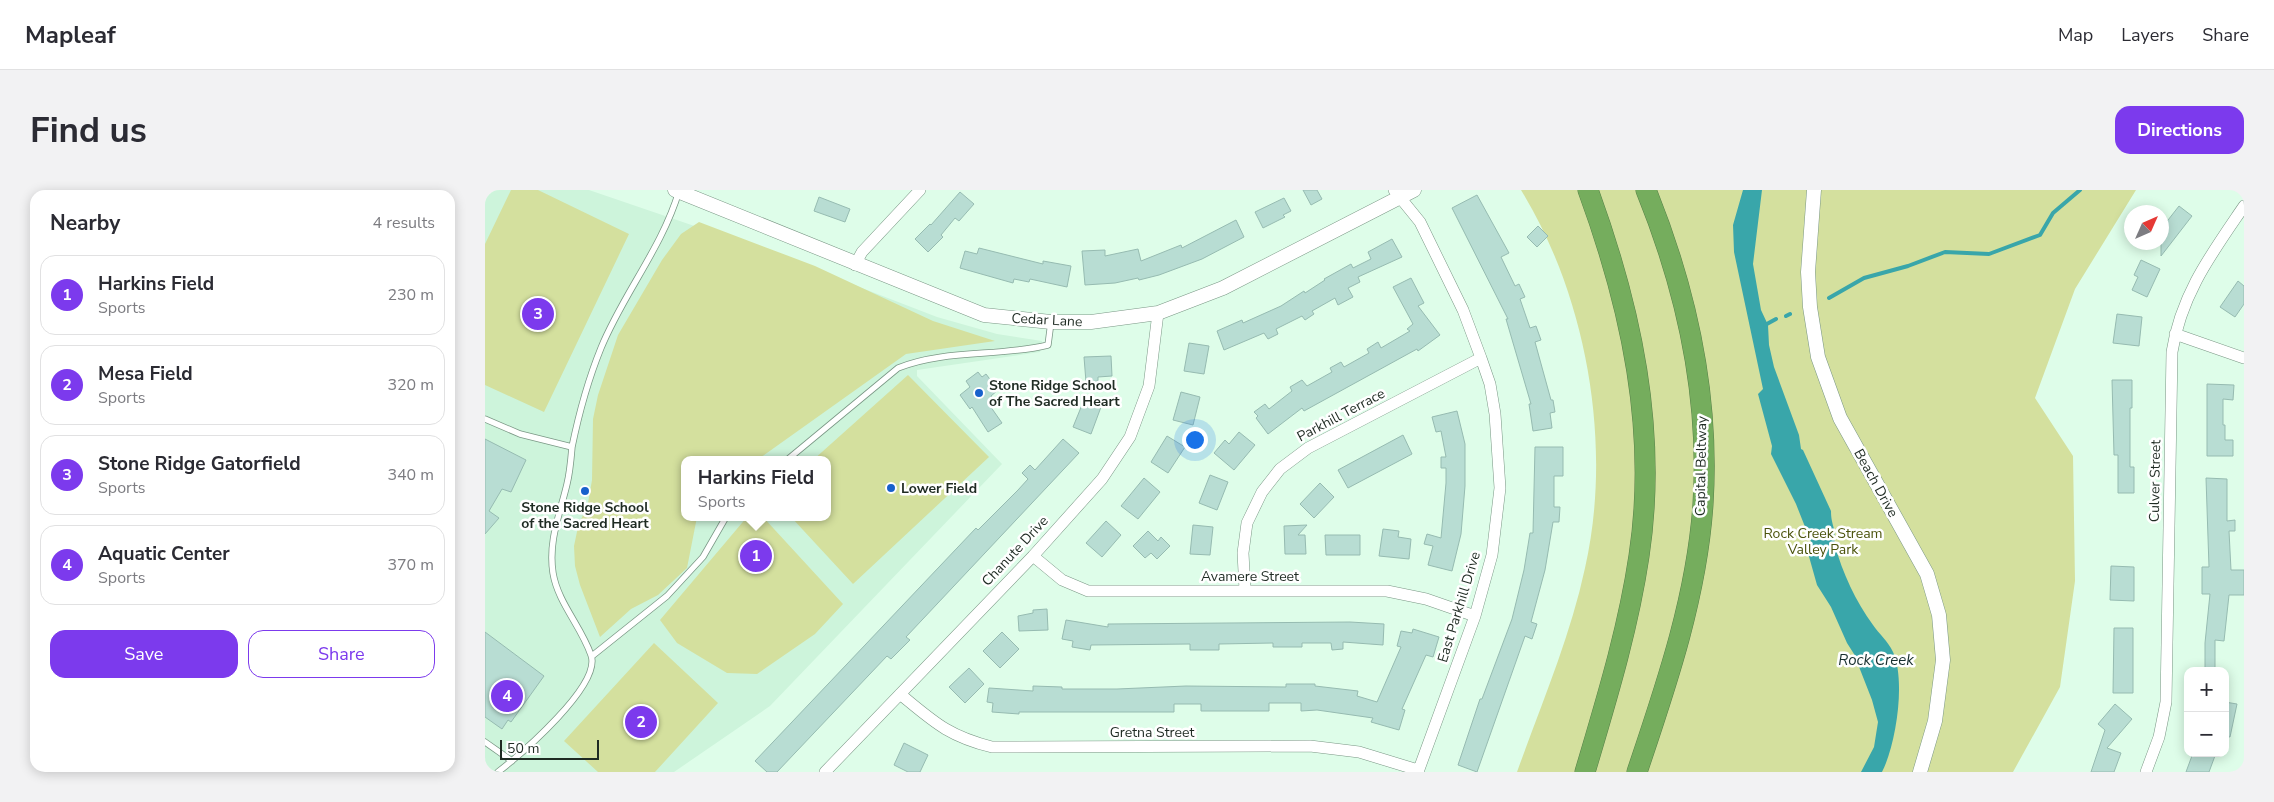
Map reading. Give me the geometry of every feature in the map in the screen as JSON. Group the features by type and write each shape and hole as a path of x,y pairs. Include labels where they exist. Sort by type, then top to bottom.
{"highway":[{"path":"1585,772 1628,617 1639,555 1644,504 1646,447 1640,389 1621,292 1588,190"},
{"name":"Capital Beltway","path":"1637,772 1680,634 1694,570 1703,505 1705,443 1700,382 1691,328 1675,267 1647,190"}],"street":[{"name":"Cedar Lane","path":"678,190 855,265 984,315 1051,322 1091,322 1158,312 1223,288 1397,194 1414,190"},
{"path":"855,265 862,252 920,190"},
{"name":"Beach Drive","path":"1815,190 1808,272 1810,306 1819,357 1840,418 1927,574 1939,615 1943,660 1938,703 1935,721 1919,772"},
{"name":"East Parkhill Drive","path":"1397,194 1420,222 1463,310 1481,358 1490,384 1495,414 1500,488 1492,555 1475,616 1418,771"},
{"name":"Culver Street","path":"2146,772 2159,737 2166,702 2172,362 2175,334 2180,312 2208,259 2244,206"},
{"name":"Chanute Drive","path":"825,772 1033,556 1102,479 1130,436 1149,386 1158,312"},
{"path":"2175,334 2244,358"},
{"name":"Parkhill Terrace","path":"1245,590 1243,554 1247,523 1262,492 1280,469 1308,448 1481,358"},
{"name":"Avamere Street","path":"1033,556 1062,580 1088,591 1387,591 1426,598 1475,616"},
{"name":"Gretna Street","path":"900,694 945,730 967,741 992,747 1310,746 1359,752 1418,771"}],"lane":[{"path":"498,772 547,728 578,693 592,671 592,656 557,589 553,572 552,537 567,484 581,408 601,347 647,265 674,207 678,190"},
{"path":"792,456 898,368 917,362 1048,345 1051,322"},
{"path":"485,419 520,434 573,447"},
{"path":"592,656 667,596 703,557 724,521"},
{"path":"485,742 512,761"}],"shaded area":[{"name":"Stone Ridge School of the Sacred Heart","path":"485,190 589,190 753,246 937,317 997,334 1042,341 1040,352 917,370 917,376 1002,464 770,706 674,772 485,772"}],"green space":[{"path":"511,190 538,190 629,234 544,412 485,385 485,244"},
{"name":"Rock Creek Stream Valley Park","path":"1521,190 2136,190 2127,205 2124,205 2124,209 2075,289 2035,398 2073,456 2075,581 2060,687 2013,772 1517,772 1554,671 1579,594 1593,521 1596,472 1594,423 1588,373 1578,324 1563,277 1544,232"},
{"path":"699,222 815,266 933,321 995,341 906,354 763,456 681,456 681,521 696,521 687,568 658,595 631,609 600,637 580,585 575,566 574,546 578,527 588,503 592,480 593,419 598,395 618,335 662,260 681,234"},
{"name":"Lower Field","path":"908,375 989,457 853,584 795,521 831,521 831,456 817,456"},
{"path":"744,521 767,521 843,604 815,634 757,674 727,673 677,643 660,620"},
{"path":"654,643 718,703 655,772 598,772 564,741"}],"water":[{"name":"Rock Creek","path":"1743,190 1762,190 1753,264 1761,310 1768,325 1769,345 1774,367 1799,435 1801,449 1831,511 1835,545 1846,576 1855,597 1875,628 1891,648 1897,664 1899,679 1898,712 1891,746 1882,772 1861,772 1874,747 1878,722 1872,700 1854,654 1831,607 1817,585 1808,553 1811,542 1796,504 1771,454 1772,446 1758,394 1763,389 1734,252 1733,225"}],"building":[{"path":"1303,190 1317,190 1322,199 1311,205"},
{"path":"960,192 974,204 959,221 955,218 941,235 943,237 928,252 915,239 931,225"},
{"path":"1477,195 1509,253 1501,257 1515,286 1519,284 1525,297 1520,299 1530,328 1536,326 1541,340 1535,342 1551,400 1553,400 1555,412 1550,413 1552,428 1533,431 1529,404 1531,404 1506,319 1508,319 1452,208"},
{"path":"819,197 850,209 845,222 814,211"},
{"path":"1284,198 1291,211 1283,215 1285,217 1263,228 1255,212"},
{"path":"2179,206 2192,216 2169,246 2169,219"},
{"path":"1236,220 1244,237 1202,259 1159,275 1139,280 1138,278 1115,283 1085,285 1082,251 1105,250 1105,256 1138,249 1141,261 1181,245 1182,248"},
{"path":"1538,226 1548,236 1537,247 1527,237"},
{"path":"1392,239 1402,257 1358,277 1360,282 1348,288 1353,297 1338,305 1335,298 1312,311 1314,314 1305,320 1302,316 1276,329 1278,334 1268,339 1264,333 1224,350 1217,331 1242,320 1243,323 1281,306 1351,264 1353,268 1371,259 1368,252"},
{"path":"979,248 1043,264 1043,261 1071,266 1067,287 1030,279 1029,282 1014,279 1013,283 960,268 965,251 977,254"},
{"path":"2141,260 2160,269 2147,297 2132,290 2138,277 2134,275"},
{"path":"1411,278 1424,303 1418,306 1440,335 1418,351 1417,349 1304,411 1302,408 1268,434 1256,418 1258,416 1254,412 1265,404 1269,409 1292,391 1290,387 1302,380 1307,386 1332,372 1330,368 1341,362 1344,367 1369,353 1367,349 1378,342 1381,348 1410,331 1407,329 1413,324 1393,287"},
{"path":"2238,281 2244,286 2244,304 2235,317 2220,307"},
{"path":"2117,314 2142,317 2139,346 2113,343"},
{"path":"1189,343 1209,346 1204,374 1184,371"},
{"path":"1111,356 1112,376 1098,377 1098,381 1086,382 1084,357"},
{"name":"Stone Ridge School of The Sacred Heart","path":"978,372 982,377 986,374 998,390 991,396 993,399 988,403 1002,423 988,432 972,407 970,409 960,395 970,387 966,381"},
{"path":"2112,380 2132,380 2130,467 2134,467 2134,493 2118,493 2118,455 2114,455"},
{"path":"2207,384 2234,385 2233,400 2223,399 2225,440 2233,440 2233,456 2207,456"},
{"path":"1181,392 1200,397 1193,425 1173,420"},
{"path":"1084,400 1101,407 1091,434 1073,427"},
{"path":"1457,411 1465,444 1465,486 1461,534 1452,571 1428,565 1433,546 1424,544 1427,534 1441,538 1446,483 1446,468 1441,468 1441,457 1446,457 1441,431 1436,432 1432,417"},
{"path":"1239,432 1255,445 1234,470 1214,453 1225,440 1229,444"},
{"path":"1403,435 1412,454 1348,488 1338,470"},
{"path":"1167,436 1185,447 1168,473 1151,462"},
{"path":"485,439 526,460 511,492 502,489 489,511 499,518 485,534"},
{"path":"1063,439 1079,453 906,637 910,640 891,659 887,656 777,772 767,772 755,761 976,528 978,530 1018,490 1028,479 1022,473 1030,465 1035,470"},
{"path":"1535,447 1563,447 1563,476 1554,476 1554,507 1560,507 1559,522 1553,522 1545,570 1531,622 1537,624 1532,639 1525,636 1477,772 1458,765 1480,699 1482,699 1512,619 1524,570 1530,533 1533,533"},
{"path":"1210,475 1228,482 1217,510 1199,503"},
{"path":"1144,478 1160,492 1138,519 1121,506"},
{"path":"2206,478 2227,479 2227,521 2235,520 2235,531 2229,531 2231,570 2244,570 2244,595 2229,595 2224,641 2215,640 2215,667 2205,667 2205,643 2210,594 2202,594 2202,567 2209,567"},
{"path":"1320,483 1334,497 1314,518 1300,504"},
{"path":"1106,521 1121,535 1102,557 1086,543"},
{"path":"1193,525 1213,527 1210,555 1190,554"},
{"path":"1307,525 1298,535 1305,535 1306,554 1285,554 1284,526"},
{"path":"1383,529 1399,531 1398,537 1411,539 1409,559 1379,556"},
{"path":"1148,531 1158,541 1161,537 1170,546 1157,559 1151,553 1145,558 1133,546"},
{"path":"1325,535 1360,535 1360,555 1326,555"},
{"path":"2111,566 2134,567 2134,601 2110,600"},
{"path":"1047,609 1048,630 1019,631 1018,616 1033,613 1033,610"},
{"path":"1066,620 1108,627 1108,624 1350,622 1384,624 1383,645 1343,642 1343,649 1332,650 1331,643 1302,643 1302,647 1273,647 1273,643 1219,644 1219,650 1190,650 1190,644 1091,645 1090,650 1072,647 1073,641 1062,639"},
{"path":"2114,628 2133,628 2133,693 2113,693"},
{"path":"1413,629 1439,637 1433,657 1426,655 1402,709 1405,710 1399,730 1371,722 1373,718 1317,710 1301,711 1301,703 1269,703 1269,711 1201,711 1201,704 1174,704 1174,712 1019,712 1019,714 992,712 993,703 987,702 989,688 1033,691 1033,686 1062,687 1062,689 1117,689 1186,686 1286,687 1286,684 1315,684 1315,686 1358,691 1357,696 1377,702 1401,647 1397,646 1401,631 1412,633"},
{"path":"485,632 544,676 511,722 508,720 502,729 485,717"},
{"path":"1002,632 1019,649 1000,668 983,651"},
{"path":"969,668 984,684 965,703 949,687"},
{"path":"2229,703 2237,704 2229,737"},
{"path":"2115,704 2132,719 2107,748 2121,753 2114,772 2091,772 2105,730 2098,724"},
{"path":"904,743 928,755 920,772 908,772 894,765"},
{"path":"2192,757 2215,757 2209,772 2186,772"}],"waterway":[{"path":"1829,298 1864,278 1908,266 1945,252 1989,254 2040,235 2053,213 2080,190"},
{"path":"1786,316 1790,314"},
{"path":"1765,325 1776,319"}],"place":[{"name":"Stone Ridge Gatorfield","path":"538,314"},
{"name":"Stone Ridge School of The Sacred Heart","path":"979,393"},
{"name":"Lower Field","path":"891,488"},
{"name":"Stone Ridge School of the Sacred Heart","path":"585,491"},
{"name":"Harkins Field","path":"756,556"},
{"name":"Aquatic Center","path":"507,696"},
{"name":"Mesa Field","path":"641,722"}]}
